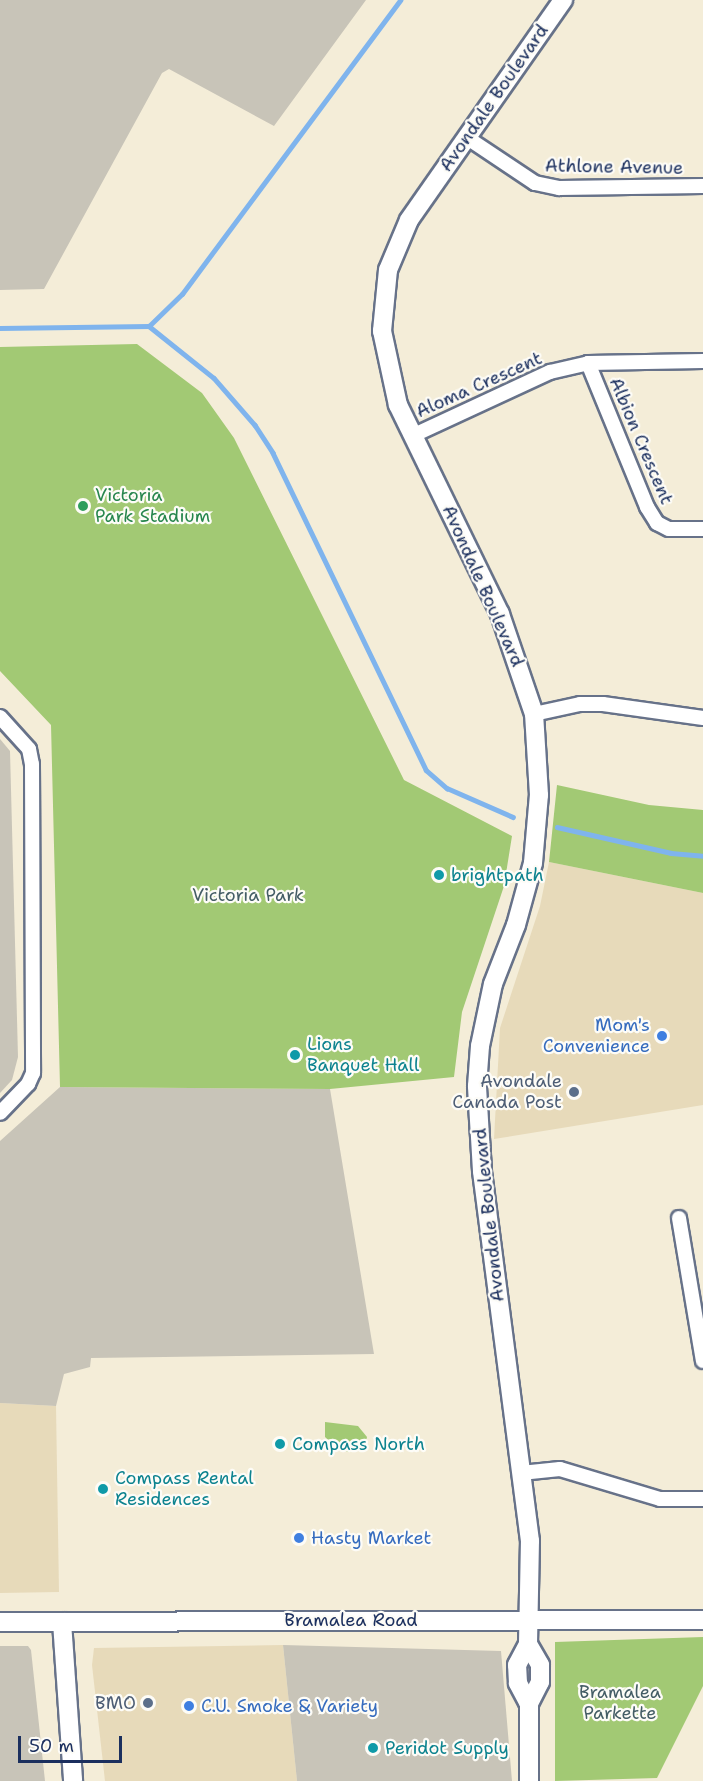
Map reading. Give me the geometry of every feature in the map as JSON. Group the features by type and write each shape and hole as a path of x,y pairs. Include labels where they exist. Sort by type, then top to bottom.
{"street":[{"name":"Avondale Boulevard","path":"529,1781 529,1704 540,1682 540,1665 528,1644 530,1541 482,1171 477,1086 480,1046 493,984 516,925 532,862 538,795 534,714 500,614 398,405 389,372 382,331 383,298 388,270 409,220 563,0"},
{"name":"Athlone Avenue","path":"466,137 534,183 560,188 703,186"},
{"name":"Aloma Crescent","path":"414,435 550,372 588,363 703,361"},
{"name":"Albion Crescent","path":"588,363 647,507 657,523 669,529 703,529"},
{"path":"534,714 580,704 603,704 703,718"},
{"path":"0,717 29,749 32,764 33,1050 33,1073 28,1083 0,1113"},
{"path":"679,1218 703,1361"},
{"path":"521,1473 560,1469 660,1499 703,1499"},
{"name":"Bramalea Road","path":"0,1622 703,1620"},
{"path":"62,1622 73,1781"}],"shaded area":[{"path":"0,0 366,0 274,126 169,69 162,73 44,289 0,290"},
{"path":"0,739 10,751 18,1057 12,1080 0,1093"},
{"path":"549,862 703,893 703,1105 494,1139 500,1028 540,906"},
{"path":"60,1087 330,1089 374,1354 91,1358 90,1367 64,1374 56,1406 0,1403 0,1141"},
{"path":"0,1403 56,1406 59,1592 0,1593"},
{"path":"283,1645 297,1781 105,1781 92,1665 94,1648"},
{"path":"283,1645 501,1651 512,1781 297,1781"},
{"path":"0,1646 28,1646 31,1650 45,1781 0,1781"}],"green space":[{"name":"Victoria Park","path":"137,344 202,393 234,438 404,780 512,836 504,886 462,1012 454,1077 330,1089 60,1087 51,725 0,671 0,347"},
{"path":"557,785 649,805 703,810 703,893 549,862"},
{"path":"325,1422 358,1426 367,1437 364,1449 348,1452 334,1445 325,1437"},
{"name":"Bramalea Parkette","path":"703,1637 703,1686 657,1778 555,1781 555,1642"}],"waterway":[{"path":"149,326 182,294 400,0"},
{"path":"0,328 149,326 214,378 255,425 273,453 426,770 447,788 513,817"},
{"path":"557,827 671,853 703,856"}],"place":[{"name":"Victoria Park Stadium","path":"83,506"},
{"name":"brightpath","path":"439,875"},
{"name":"Mom's Convenience","path":"662,1036"},
{"name":"Lions Banquet Hall","path":"295,1055"},
{"name":"Avondale Canada Post","path":"574,1092"},
{"name":"Compass North","path":"280,1444"},
{"name":"Compass Rental Residences","path":"103,1489"},
{"name":"Hasty Market","path":"299,1538"},
{"name":"BMO","path":"148,1703"},
{"name":"C.U. Smoke & Variety","path":"189,1706"},
{"name":"Peridot Supply","path":"373,1748"}]}
